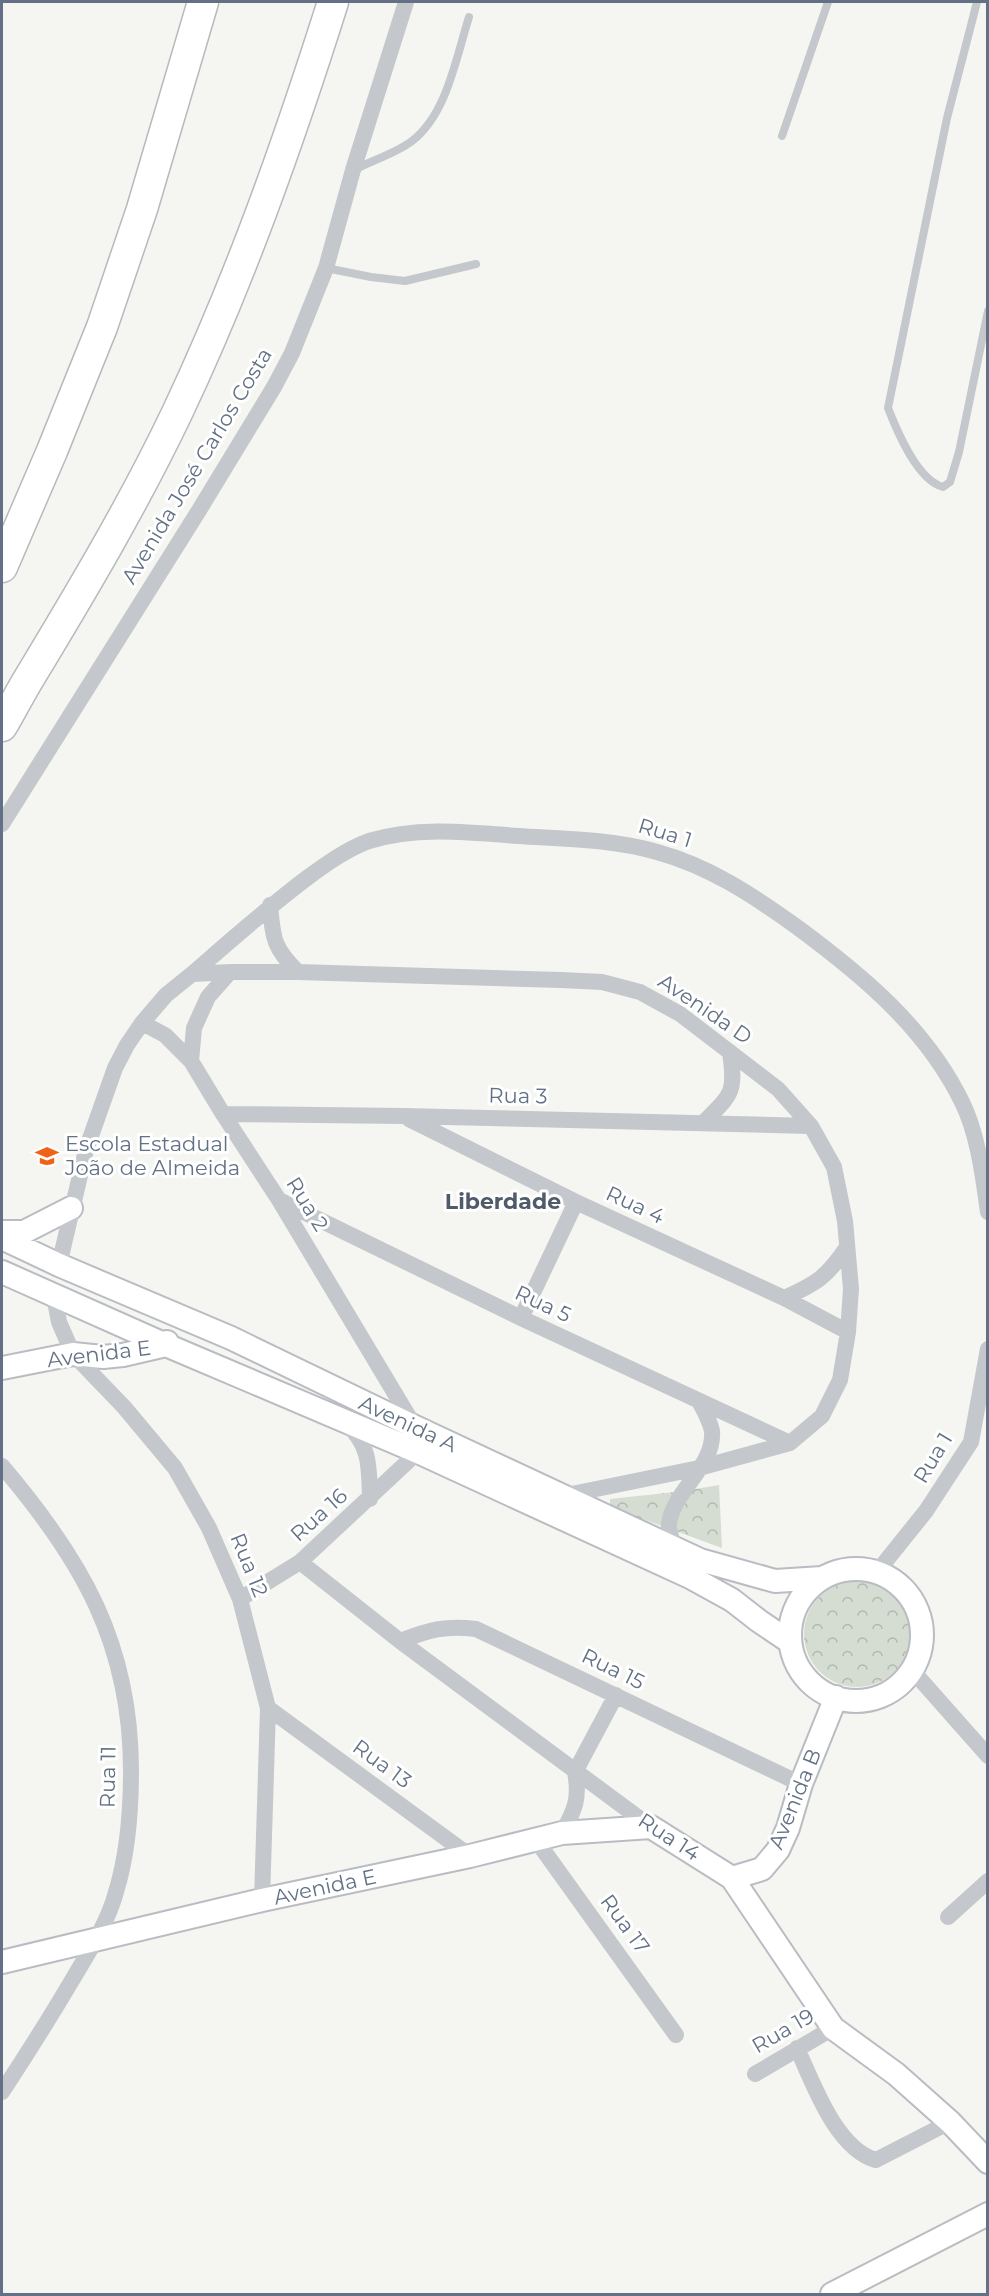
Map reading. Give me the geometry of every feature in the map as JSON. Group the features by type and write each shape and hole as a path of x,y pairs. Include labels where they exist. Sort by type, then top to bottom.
{"highway":[{"path":"2,567 102,327 142,209 203,2"},
{"path":"2,726 129,505 189,386 279,164 333,2"}],"street":[{"name":"Avenida José Carlos Costa","path":"2,824 192,522 274,387 292,353 326,268 406,2"},
{"name":"Rua 1","path":"192,974 270,905 345,853 367,842 399,833 458,832 617,843 658,852 706,870 752,894 857,973 897,1010 933,1052 963,1104 982,1163 987,1212"},
{"path":"270,905 273,937 281,956 298,972"},
{"path":"191,1061 194,1028 208,997 230,972"},
{"name":"Avenida D","path":"192,974 298,972 602,982 640,992 680,1014 778,1089 811,1126 834,1167 845,1221 850,1289 848,1332 840,1380 822,1416 789,1443 699,1468 562,1496"},
{"path":"59,1265 86,1150 115,1068 142,1023 166,995 192,974"},
{"name":"Rua 2","path":"142,1023 165,1035 191,1061 279,1200 415,1427"},
{"path":"704,1123 726,1101 732,1090 734,1078 730,1052"},
{"name":"Rua 3","path":"223,1114 811,1126"},
{"name":"Rua 4","path":"403,1116 576,1202 783,1298 848,1332"},
{"name":"Rua 5","path":"279,1200 521,1318 789,1443"},
{"path":"521,1318 576,1202"},
{"path":"2,1232 24,1232 71,1208"},
{"name":"Avenida A","path":"2,1239 231,1338 700,1560 775,1581 822,1578"},
{"path":"783,1298 812,1285 832,1269 847,1247"},
{"name":"Avenida A","path":"2,1272 166,1345 418,1452 692,1578 732,1600 790,1642"},
{"name":"Rua 12","path":"54,1296 59,1322 73,1354 124,1407 175,1468 209,1528 240,1599 268,1708 262,1900"},
{"name":"Avenida E","path":"2,1368 73,1354 103,1357 166,1345 174,1315"},
{"name":"Rua 1","path":"877,1572 926,1511 971,1442 981,1397 987,1349"},
{"path":"676,1550 670,1536 669,1523 679,1499 712,1442 712,1429 699,1401"},
{"path":"341,1419 357,1433 367,1453 370,1499"},
{"path":"971,1442 987,1420"},
{"name":"Rua 16","path":"240,1599 300,1562 418,1452"},
{"name":"Rua 11","path":"2,1466 47,1522 69,1554 101,1613 118,1661 131,1737 131,1803 128,1833 116,1893 96,1941 2,2092"},
{"name":"Rua 14","path":"300,1562 400,1641 575,1772 651,1827 732,1878 833,2028 896,2074 950,2122 987,2162"},
{"path":"854,1568 877,1572 890,1578 906,1592 916,1609 922,1630 920,1650 912,1670 899,1685 881,1696 861,1701 836,1697 821,1691 806,1678 795,1661 790,1642 790,1623 796,1605 807,1589 822,1578 837,1571 854,1568"},
{"name":"Rua 15","path":"400,1641 433,1629 454,1626 476,1629 801,1784"},
{"path":"912,1670 987,1756"},
{"path":"562,1833 577,1800 578,1786 575,1772 615,1695"},
{"name":"Avenida B","path":"732,1878 762,1869 777,1850 788,1828 801,1784 836,1697"},
{"name":"Rua 13","path":"268,1708 471,1856"},
{"name":"Avenida E","path":"2,1962 262,1900 471,1856 562,1833 651,1827"},
{"name":"Rua 17","path":"536,1840 676,2035"},
{"path":"948,1917 987,1881"},
{"name":"Rua 19","path":"754,2074 833,2028"},
{"path":"797,2048 828,2117 865,2157 876,2160 950,2122"},
{"path":"832,2295 987,2214"}],"lane":[{"path":"782,136 828,2"},
{"path":"977,2 947,118 888,408 896,430 922,472 935,485 943,487 950,482 959,452 987,311"},
{"path":"354,170 411,141 426,126 440,107 469,17"},
{"path":"326,268 405,281 476,264"}],"green space":[{"path":"719,1485 722,1548 610,1507 610,1499"},
{"path":"857,1581 877,1585 894,1597 906,1614 910,1634 906,1654 894,1671 877,1683 857,1687 837,1683 820,1671 808,1654 804,1634 808,1614 820,1597 837,1585"}],"place":[{"name":"Escola Estadual João de Almeida","path":"47,1156"}],"district":[{"name":"Liberdade","path":"503,1201"}]}
